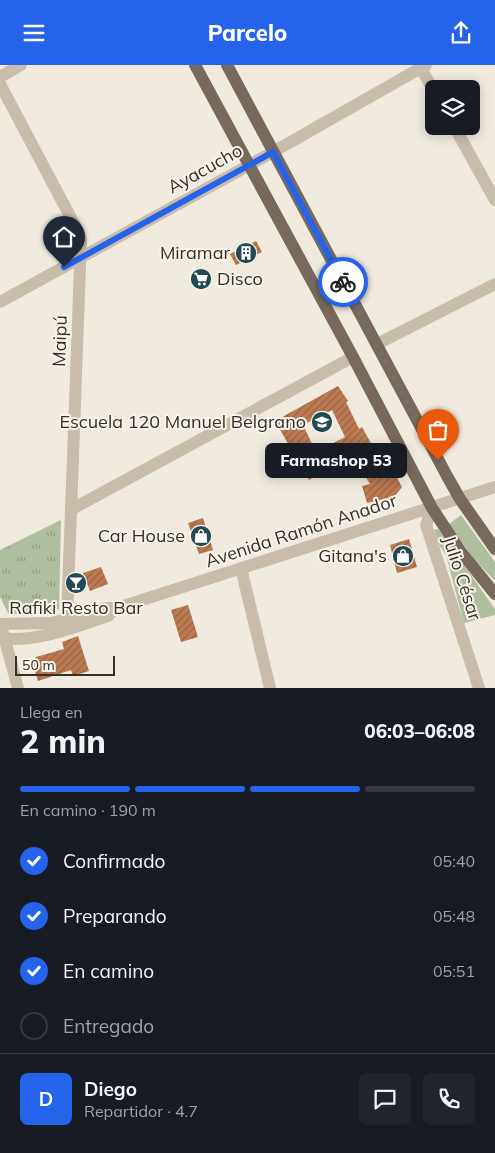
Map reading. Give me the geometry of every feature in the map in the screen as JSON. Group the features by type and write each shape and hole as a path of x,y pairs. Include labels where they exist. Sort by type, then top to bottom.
{"main road":[{"path":"195,65 353,357 432,508 461,552 495,594"},
{"path":"227,65 460,499 495,549"}],"street":[{"path":"0,77 21,65"},
{"path":"422,66 429,80"},
{"name":"Ayacucho","path":"0,302 273,152 422,66"},
{"name":"Maipú","path":"0,85 79,233 81,241 67,619"},
{"path":"459,135 495,200"},
{"path":"377,344 495,284"},
{"path":"72,509 353,357"},
{"name":"Avenida Ramón Anador","path":"0,623 52,623 105,608 117,608 495,487"},
{"name":"Julio César","path":"432,508 426,525 479,688"},
{"path":"241,568 270,688"},
{"name":"Avenida Ramón Anador","path":"2,639 53,634 108,615 117,608"},
{"path":"0,623 2,639 18,688"}],"green space":[{"path":"461,515 495,562 495,581 474,559 449,524"},
{"path":"61,520 59,609 41,614 8,613 0,597 0,550"},
{"path":"434,530 439,530 495,609 495,615 464,623 446,555 439,545"}],"building":[{"name":"Miramar","path":"256,241 262,252 236,265 230,254"},
{"name":"Escuela 120 Manuel Belgrano","path":"338,386 348,401 346,402 359,429 362,427 372,445 309,480 275,421","holes":["332,410 345,437 316,452 303,425"]},
{"path":"384,464 389,475 394,472 402,487 394,497 367,503 362,486 370,484 364,474"},
{"name":"Car House","path":"203,518 213,550 199,554 188,523"},
{"name":"Gitana's","path":"409,539 417,567 397,573 390,545"},
{"path":"101,567 108,584 90,591 83,573"},
{"path":"188,605 198,637 181,642 171,610"},
{"path":"78,636 89,671 73,676 71,670 38,681 32,662 36,657 64,649 62,642"}],"way so far":[{"path":"343,282 438,460"}],"place":[{"name":"Miramar","path":"246,253"},
{"name":"Disco","path":"201,279"},
{"name":"Escuela 120 Manuel Belgrano","path":"322,422"},
{"name":"Farmashop 53","path":"438,460"},
{"name":"Car House","path":"201,536"},
{"name":"Gitana's","path":"403,556"},
{"name":"Rafiki Resto Bar","path":"76,583"}],"route":[{"path":"64,267 273,152 343,282"}]}
